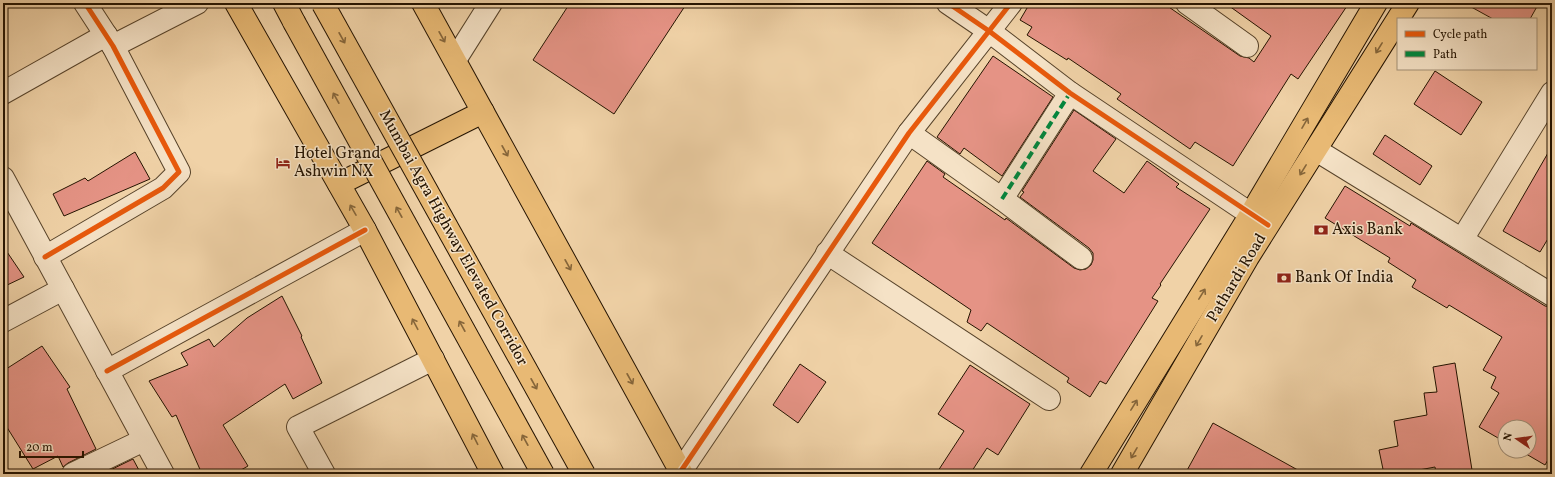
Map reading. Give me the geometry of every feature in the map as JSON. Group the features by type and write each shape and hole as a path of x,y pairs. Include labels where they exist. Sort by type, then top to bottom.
{"main road":[{"path":"236,3 365,230 493,474"},
{"path":"284,3 543,474"},
{"path":"423,3 681,472"},
{"path":"1091,474 1260,220 1376,3"},
{"name":"Pathardi Road","path":"1399,18 1408,3"},
{"name":"Mumbai Agra Highway Elevated Corridor","path":"323,4 584,474"},
{"name":"Pathardi Road","path":"1122,474 1260,220 1316,150 1397,21"},
{"path":"338,184 483,112"}],"street":[{"path":"45,257 163,188 179,172 110,41 85,3"},
{"path":"3,93 110,41 198,3"},
{"path":"455,60 492,3"},
{"path":"948,3 989,31 1070,93 1260,220"},
{"path":"681,472 909,133 1011,3"},
{"path":"1187,3 1247,46"},
{"path":"1002,199 1070,93"},
{"path":"1463,238 1552,93"},
{"path":"909,133 1002,199 1081,258"},
{"path":"1316,150 1463,238 1552,295"},
{"path":"3,178 163,474"},
{"path":"107,371 365,230"},
{"path":"827,253 1049,399"},
{"path":"3,320 63,289"},
{"path":"324,474 298,427 433,359"},
{"path":"73,474 144,440"}],"building":[{"path":"570,3 687,3 614,114 533,60"},
{"path":"1030,3 1163,3 1240,56 1249,58 1254,62 1271,36 1225,3 1349,3 1298,79 1291,74 1233,166 1195,142 1190,149 1117,99 1121,94 1068,58 1067,60 1027,35 1032,27 1020,20"},
{"path":"1464,3 1539,3 1531,18 1491,18"},
{"path":"993,56 1053,97 1002,176 964,148 960,154 937,137"},
{"path":"1435,71 1482,102 1461,135 1414,104"},
{"path":"1074,110 1116,139 1093,171 1124,193 1147,161 1179,184 1176,187 1210,209 1160,284 1161,285 1152,298 1158,301 1106,384 1100,381 1090,397 1067,382 1069,378 987,323 981,331 967,322 971,310 872,243 927,161 945,174 943,177 1005,220 1006,218 1074,268 1080,270 1086,269 1091,265 1093,260 1093,253 1089,248 1020,197 1024,192 1022,191"},
{"path":"1385,135 1432,166 1420,185 1373,154"},
{"path":"1552,146 1552,232 1540,252 1503,231"},
{"path":"135,152 150,179 64,216 53,194 85,178 88,181"},
{"path":"1345,186 1410,226 1411,223 1545,306 1552,307 1552,453 1545,465 1535,459 1537,459 1537,419 1497,419 1497,437 1479,427 1499,393 1491,388 1496,377 1483,370 1502,337 1449,305 1447,308 1412,287 1416,280 1388,262 1390,258 1325,218"},
{"path":"3,246 24,277 3,287"},
{"path":"282,296 302,336 301,337 322,383 293,399 285,384 223,425 248,466 234,474 202,474 176,415 172,417 149,381 188,365 181,353 209,339 214,347 247,318"},
{"path":"42,346 70,387 67,389 96,449 63,467 58,456 33,469 3,421 3,371"},
{"path":"1455,363 1472,470 1436,474 1435,467 1398,474 1384,474 1379,450 1398,446 1394,421 1427,415 1424,393 1437,392 1433,367"},
{"path":"800,364 826,382 798,423 773,405"},
{"path":"970,365 1030,404 998,455 987,448 970,474 936,474 964,431 938,414"},
{"path":"1213,423 1305,474 1185,474"},
{"path":"133,459 141,474 102,474"}],"marked path":[{"path":"1002,199 1070,93"}],"cycle path":[{"path":"45,257 163,188 179,172 113,46 85,3"},
{"path":"948,3 989,31 1070,93 1268,225"},
{"path":"681,471 909,133 1011,3"},
{"path":"107,371 365,230"}],"place":[{"name":"Hotel Grand Ashwin NX","path":"283,163"},
{"name":"Axis Bank","path":"1321,230"},
{"name":"Bank Of India","path":"1284,278"}]}
